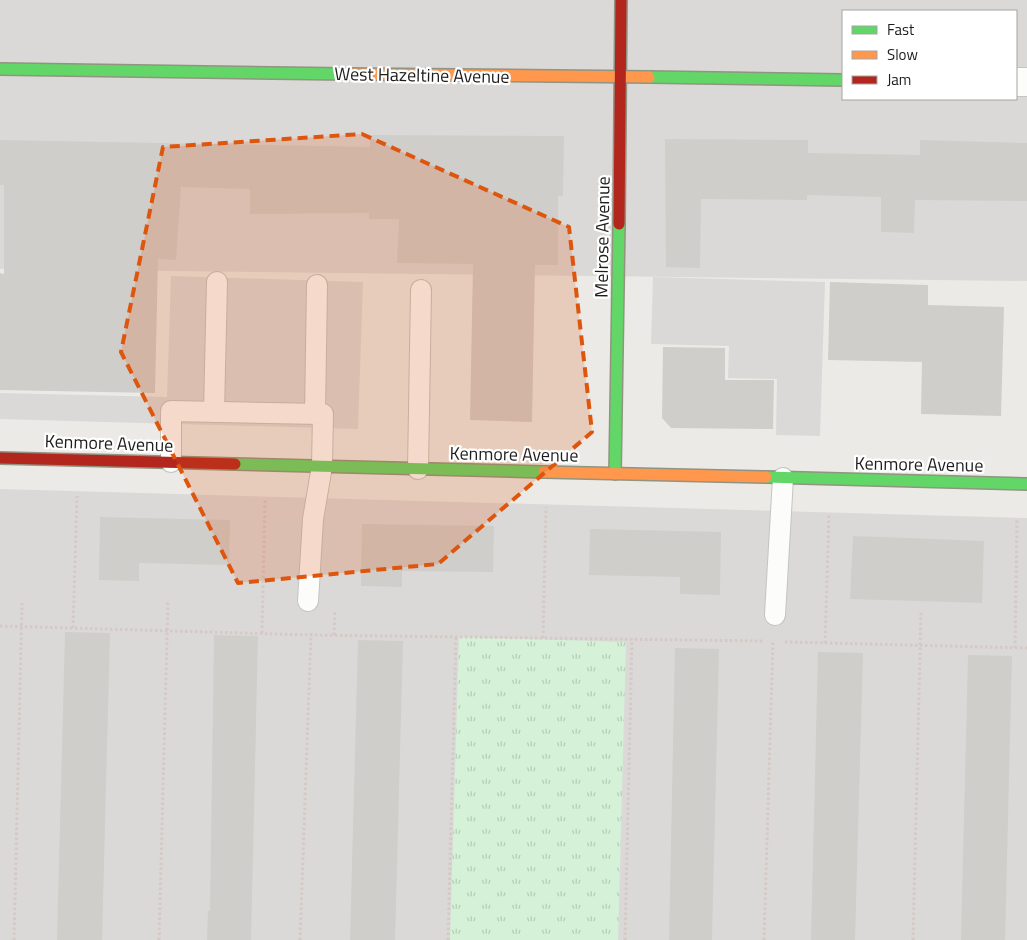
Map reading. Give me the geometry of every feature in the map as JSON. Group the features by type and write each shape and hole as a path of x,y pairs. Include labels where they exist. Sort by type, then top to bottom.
{"street":[{"name":"Melrose Avenue","path":"615,474 622,78 621,0"},
{"name":"West Hazeltine Avenue","path":"0,69 842,80"},
{"name":"Kenmore Avenue","path":"0,458 1027,484"}],"lane":[{"path":"214,412 217,282"},
{"path":"314,414 317,285"},
{"path":"418,468 421,290"},
{"path":"170,462 172,411 323,414 322,466 313,519 308,601"},
{"path":"775,615 783,478"}],"path":[{"path":"73,628 77,496"},
{"path":"262,634 265,500"},
{"path":"544,638 546,507"},
{"path":"825,643 829,514"},
{"path":"1015,648 1018,519"},
{"path":"159,940 168,600"},
{"path":"14,940 22,603"},
{"path":"913,940 920,613"},
{"path":"0,626 311,635 773,640 1027,648"},
{"path":"300,940 310,629"},
{"path":"448,940 456,637"},
{"path":"625,940 632,639"},
{"path":"764,940 773,640"}],"highlighted area":[{"path":"362,134 569,227 592,432 438,564 238,583 121,352 163,147"}],"shaded area":[{"path":"0,0 1027,0 1027,281 0,269"},
{"path":"171,276 363,282 358,429 0,419 0,393 167,397"},
{"path":"653,277 825,282 820,436 776,435 777,379 728,378 729,346 651,344"},
{"path":"0,489 1027,518 1027,940 0,940"},
{"path":"0,509 70,511 67,621 0,619"},
{"path":"271,519 332,520 329,628 268,627"},
{"path":"760,530 821,531 819,637 758,635"},
{"path":"1024,538 1027,538 1027,643 1022,643"}],"green space":[{"path":"459,637 626,642 618,940 450,940"}],"building":[{"path":"370,135 564,136 563,196 558,196 558,265 535,265 532,422 470,420 473,264 397,263 399,219 369,219 369,213 250,214 250,189 181,187 176,260 158,259 155,393 0,390 0,273 4,274 4,185 0,185 0,140 370,147"},
{"path":"665,139 808,140 808,153 920,155 920,140 1027,143 1027,201 915,200 914,233 881,232 881,197 807,195 807,200 701,199 700,268 666,267"},
{"path":"830,282 928,285 928,305 1004,307 1001,416 921,414 922,362 828,360"},
{"path":"663,347 725,348 725,380 774,380 773,429 671,428 662,418"},
{"path":"100,517 230,520 229,565 139,563 139,581 99,580"},
{"path":"362,524 494,526 493,572 402,571 402,587 361,586"},
{"path":"590,529 721,532 720,595 680,594 680,577 589,575"},
{"path":"853,536 984,541 982,603 850,599"},
{"path":"65,632 110,633 102,940 57,940"},
{"path":"214,635 258,636 251,940 207,940 208,911 210,911"},
{"path":"358,640 403,641 395,940 350,940"},
{"path":"675,648 719,649 712,940 669,940"},
{"path":"818,652 863,653 855,940 811,940"},
{"path":"968,655 1012,656 1005,940 961,940"}],"traffic: fast":[{"path":"0,69 346,74"},
{"path":"649,77 842,80"},
{"path":"615,474 619,224"},
{"path":"235,464 544,472"},
{"path":"766,477 1027,484"}],"traffic: slow":[{"path":"346,74 649,77"},
{"path":"544,472 766,477"}],"traffic: jam":[{"path":"619,224 621,0"},
{"path":"0,458 235,464"}]}
